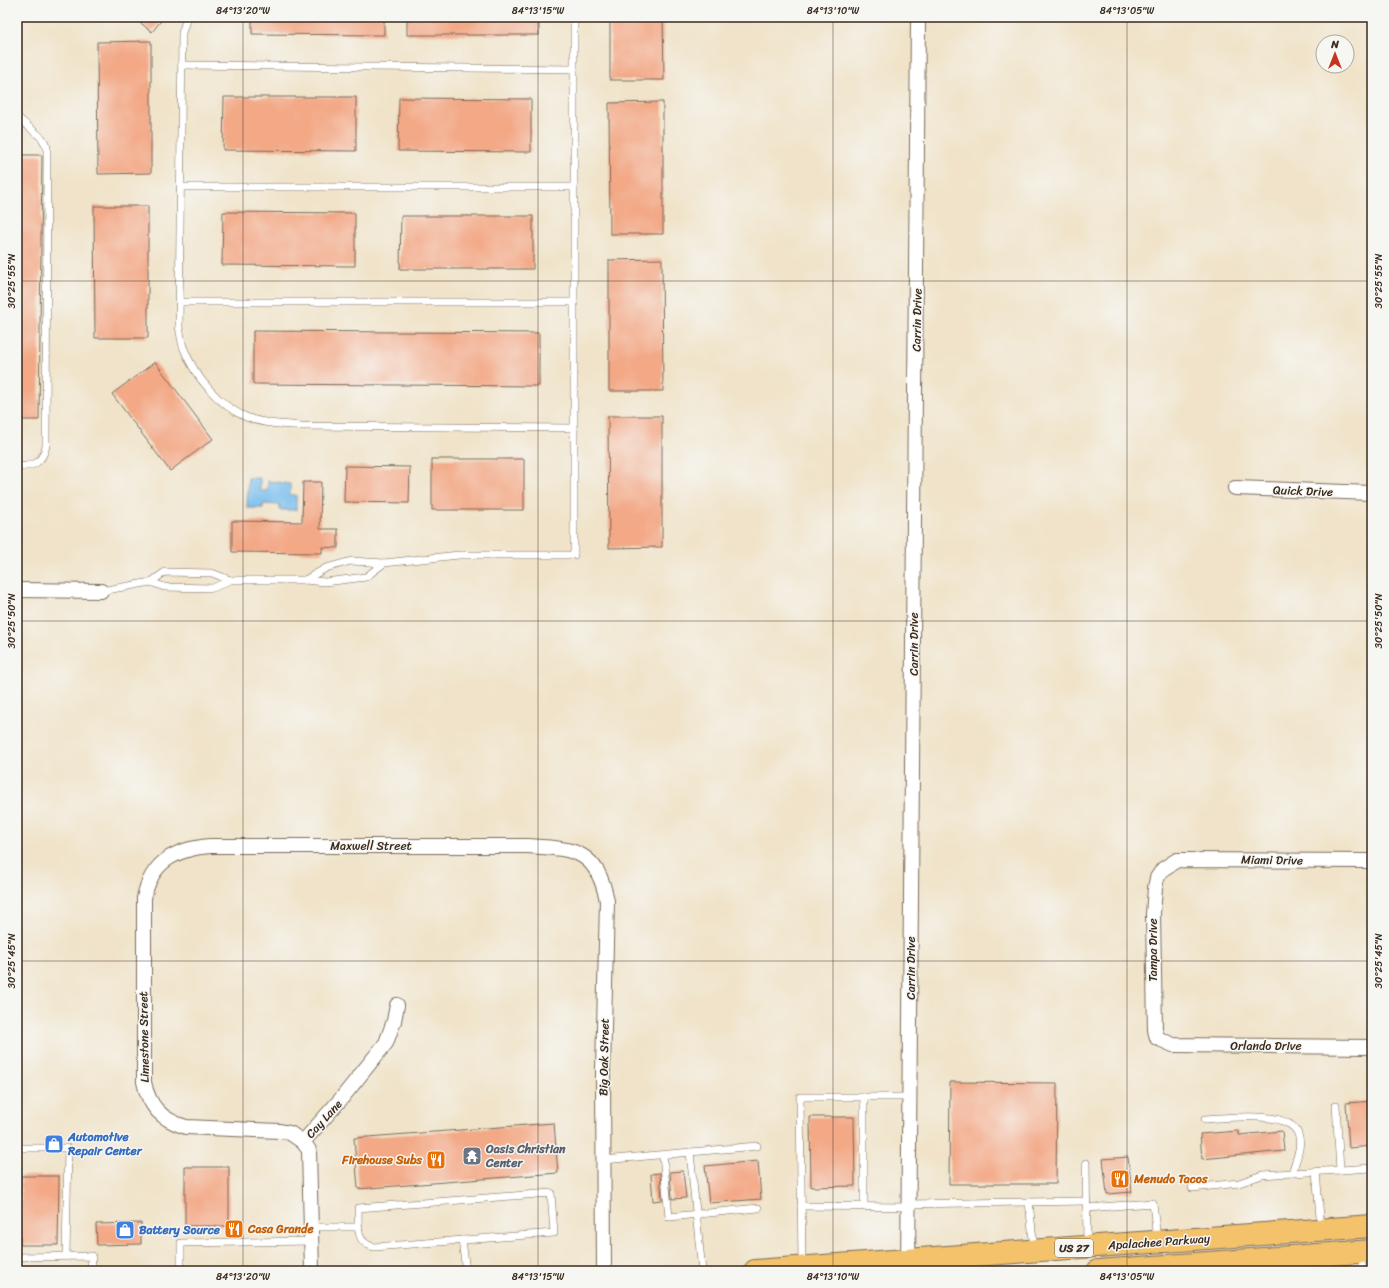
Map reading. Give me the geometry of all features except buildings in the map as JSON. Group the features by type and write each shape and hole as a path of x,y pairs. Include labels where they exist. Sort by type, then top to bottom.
{"main road":[{"name":"Apalachee Parkway","path":"755,1271 802,1267 908,1265 1034,1251 1372,1226"},
{"name":"Apalachee Parkway","path":"1098,1271 1365,1258"}],"street":[{"name":"Carrin Drive","path":"908,1265 918,17"},
{"name":"Quick Drive","path":"1235,488 1372,493"},
{"path":"17,590 100,591"},
{"name":"Maxwell Street","path":"165,860 181,852 197,847 210,846 528,846 566,849 578,854"},
{"name":"Big Oak Street","path":"578,854 591,863 601,878 607,901 603,1160 604,1271"},
{"name":"Miami Drive","path":"1172,862 1196,859 1372,861"},
{"name":"Limestone Street","path":"165,860 154,871 147,883 144,898 144,1066 146,1094 152,1106 161,1116 180,1126 280,1131 290,1133 303,1142"},
{"name":"Tampa Drive","path":"1161,1042 1157,1038 1155,1030 1153,914 1158,878 1163,869 1172,862"},
{"name":"Cay Lane","path":"312,1271 309,1150 303,1142 342,1099 386,1043 394,1021 397,1005"},
{"name":"Orlando Drive","path":"1161,1042 1173,1045 1205,1047 1372,1047"}],"lane":[{"path":"187,17 182,33 179,327 184,350 213,393 232,410 247,418 268,423 300,426 574,428"},
{"path":"305,580 326,568 351,561 384,564 459,555 574,555 574,17"},
{"path":"182,65 574,68"},
{"path":"17,117 42,138 47,147 46,446 44,456 37,463 17,467"},
{"path":"180,186 574,188"},
{"path":"179,302 574,302"},
{"path":"100,591 151,582 165,572 212,573 230,580 305,580 325,582 366,577 384,564"},
{"path":"151,582 164,588 213,588 230,580"},
{"path":"802,1267 800,1097 910,1097"},
{"path":"864,1097 864,1207"},
{"path":"1336,1105 1340,1170"},
{"path":"1205,1119 1256,1116 1280,1120 1290,1125 1296,1130 1300,1142 1292,1173"},
{"path":"603,1160 757,1146"},
{"path":"17,1148 68,1148 66,1256"},
{"path":"690,1152 702,1271"},
{"path":"663,1155 669,1217 758,1208"},
{"path":"1086,1163 1088,1247"},
{"path":"1192,1188 1239,1183 1262,1175 1372,1168"},
{"path":"1316,1172 1321,1230"},
{"path":"552,1192 554,1233 462,1240 374,1247 365,1245 360,1239 358,1208 552,1192"},
{"path":"801,1206 864,1207 1029,1202 1087,1204 1153,1203 1158,1242"},
{"path":"1029,1202 1034,1251"},
{"path":"149,1271 181,1271 181,1243 311,1234 359,1227"},
{"path":"462,1240 466,1271"},
{"path":"17,1257 92,1256 91,1271"}],"water":[{"path":"248,478 260,478 260,491 267,491 268,481 290,484 290,495 296,495 296,510 280,510 280,505 263,504 263,508 247,508"}],"place":[{"name":"Automotive Repair Center","path":"54,1144"},
{"name":"Oasis Christian Center","path":"472,1156"},
{"name":"Firehouse Subs","path":"436,1160"},
{"name":"Menudo Tacos","path":"1120,1179"},
{"name":"Casa Grande","path":"234,1229"},
{"name":"Battery Source","path":"125,1230"}]}
